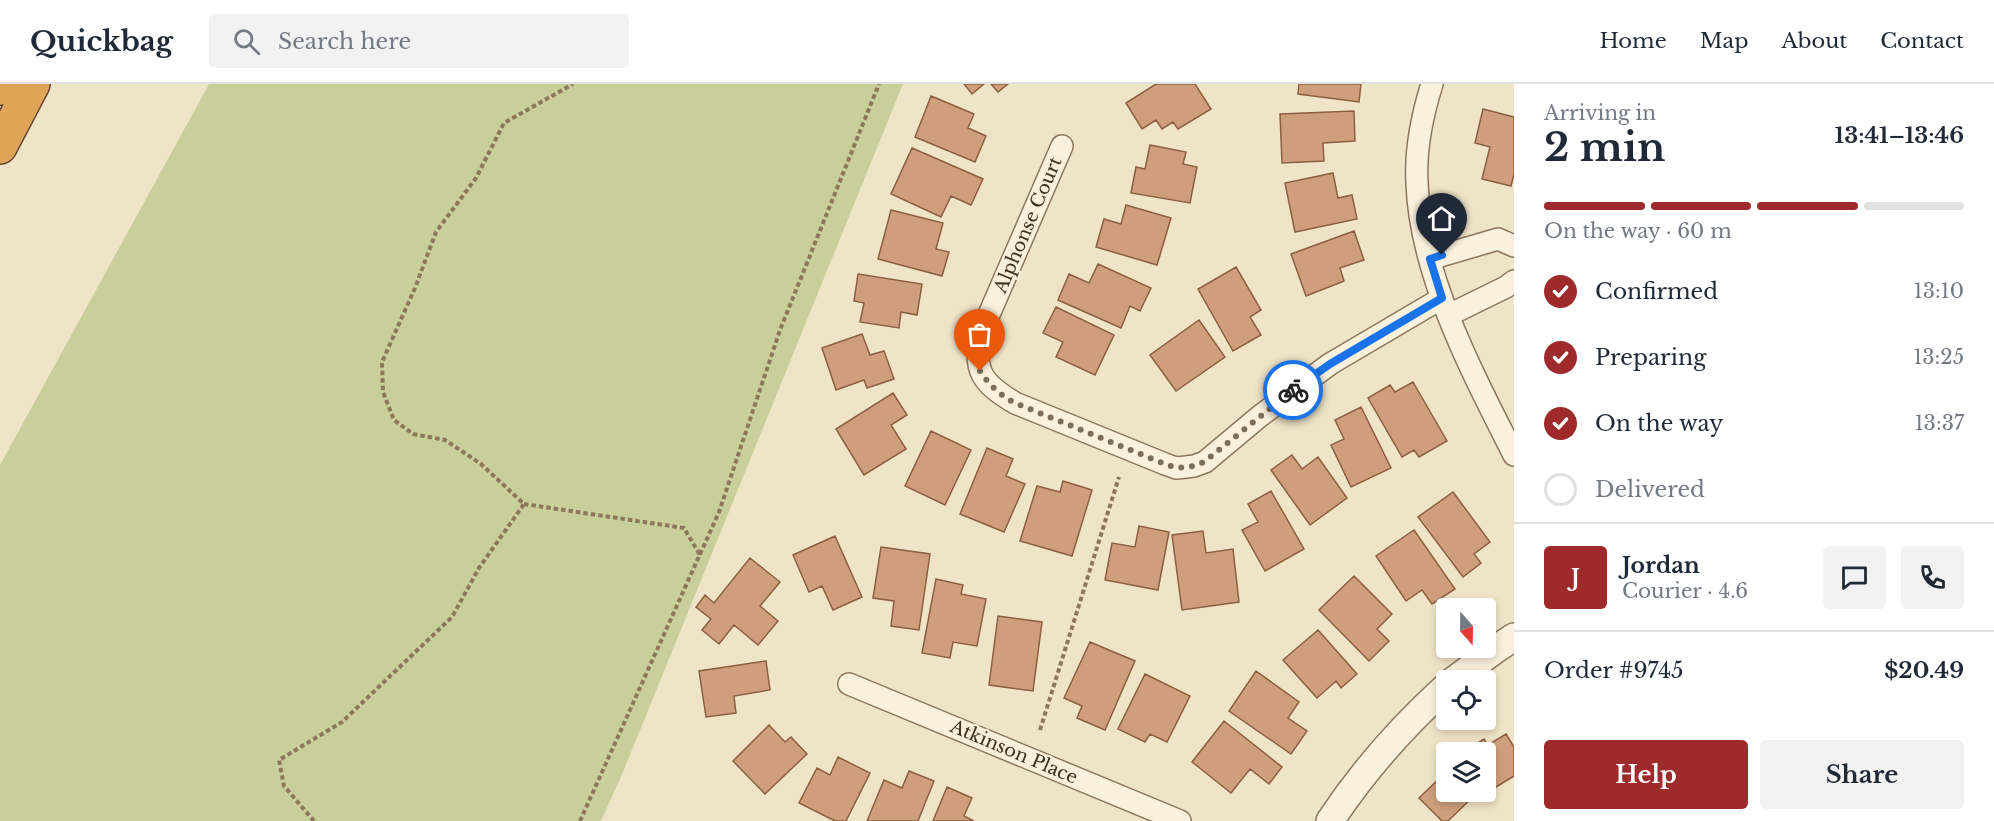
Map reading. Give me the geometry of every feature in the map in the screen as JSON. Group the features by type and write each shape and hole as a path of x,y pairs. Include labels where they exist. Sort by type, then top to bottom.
{"highway":[{"path":"0,88 2,84"},
{"path":"0,147 33,84"}],"street":[{"path":"1432,84 1422,122 1417,166 1420,214 1430,259 1467,362 1514,455"},
{"name":"Alphonse Court","path":"1062,146 981,333 978,359 980,371 987,382 1015,403 1176,468 1194,466 1204,462 1260,416 1330,364 1446,306 1506,287 1514,281"},
{"path":"1430,259 1497,239 1514,246"},
{"path":"1468,670 1514,637"},
{"name":"Atkinson Place","path":"849,684 1180,821"},
{"path":"1330,821 1348,794 1388,745 1436,696"}],"path":[{"path":"573,84 504,123 476,178 436,232 415,288 382,362 383,392 394,420 413,434 445,440 481,464 524,504 684,528 700,555"},
{"path":"580,821 719,512 780,330 879,84"},
{"path":"1040,730 1119,477"},
{"path":"314,821 284,786 279,760 342,722 452,617 479,568 524,504"}],"green space":[{"path":"209,84 903,84 601,821 0,821 0,465"}],"building":[{"path":"964,84 984,84 972,94"},
{"path":"991,84 1008,84 998,92"},
{"path":"1156,84 1195,84 1211,109 1178,129 1173,122 1162,129 1156,120 1142,129 1126,103"},
{"path":"1299,84 1361,84 1359,102 1298,94"},
{"path":"931,96 974,114 968,128 986,136 975,162 915,137"},
{"path":"1483,109 1514,117 1514,174 1511,186 1482,179 1490,147 1475,143"},
{"path":"1354,111 1355,141 1323,143 1324,161 1282,163 1280,114"},
{"path":"1150,145 1186,152 1183,164 1197,167 1190,203 1131,193 1136,167 1145,169"},
{"path":"912,148 983,179 971,205 951,196 941,217 891,194"},
{"path":"1333,173 1338,198 1352,195 1357,219 1295,232 1285,183"},
{"path":"1126,205 1171,218 1157,265 1096,247 1104,219 1121,224"},
{"path":"891,210 943,223 936,249 949,252 942,276 878,259"},
{"path":"1354,231 1364,260 1340,268 1344,281 1306,296 1291,254"},
{"path":"1098,264 1151,288 1140,311 1130,306 1121,328 1058,300 1069,274 1089,283"},
{"path":"1236,267 1261,310 1250,317 1261,335 1233,351 1198,289"},
{"path":"858,274 922,284 917,315 901,312 899,328 860,322 864,303 854,301"},
{"path":"1056,307 1114,335 1095,375 1056,357 1063,342 1043,333"},
{"path":"1199,320 1225,357 1176,391 1150,355"},
{"path":"862,334 870,355 884,351 894,379 867,388 864,380 836,390 822,348"},
{"path":"1413,382 1447,441 1419,457 1414,450 1402,457 1368,398 1390,385 1395,392"},
{"path":"893,393 907,415 891,425 906,449 864,475 836,429"},
{"path":"1361,407 1391,468 1351,487 1331,445 1344,439 1335,420"},
{"path":"931,431 971,450 945,505 905,486"},
{"path":"987,448 1013,459 1006,476 1025,484 1004,532 960,514"},
{"path":"1292,455 1302,469 1318,457 1347,498 1310,525 1271,470"},
{"path":"1063,481 1092,490 1072,556 1020,541 1037,486 1060,492"},
{"path":"1271,491 1304,549 1265,571 1242,530 1258,522 1248,504"},
{"path":"1453,492 1490,542 1474,554 1481,563 1463,577 1418,517"},
{"path":"1139,526 1169,532 1158,590 1105,580 1112,543 1135,547"},
{"path":"1414,530 1455,589 1441,598 1436,598 1436,601 1432,604 1422,590 1406,601 1376,556"},
{"path":"1203,531 1206,553 1233,549 1239,602 1182,610 1172,535"},
{"path":"835,536 862,597 833,610 822,586 809,592 793,555"},
{"path":"881,547 930,554 919,630 891,626 894,601 873,598"},
{"path":"750,558 780,582 760,606 778,621 758,645 734,625 719,644 702,630 711,619 696,607 705,595 714,603"},
{"path":"1354,576 1392,614 1377,629 1389,641 1369,661 1319,610"},
{"path":"936,579 963,585 961,594 986,599 977,646 953,642 950,658 922,653"},
{"path":"998,616 1042,622 1033,691 989,685"},
{"path":"1318,630 1357,674 1341,688 1336,681 1317,698 1283,660"},
{"path":"1090,642 1135,661 1105,730 1077,718 1082,706 1064,698"},
{"path":"766,661 770,690 734,696 736,713 706,717 699,671"},
{"path":"1256,671 1299,702 1288,718 1307,731 1291,754 1229,711"},
{"path":"1145,674 1190,696 1167,742 1150,734 1145,742 1118,729"},
{"path":"1224,721 1282,767 1269,784 1250,769 1231,793 1192,762"},
{"path":"769,725 785,742 791,737 807,754 765,794 733,761"},
{"path":"1506,734 1514,747 1514,776 1496,787 1496,742 1493,742"},
{"path":"838,757 870,773 846,821 835,821 799,803 817,768 830,775"},
{"path":"909,771 934,781 918,821 867,821 884,780 902,788"},
{"path":"1436,782 1436,802 1468,802 1448,821 1442,821 1419,798"},
{"path":"947,787 972,798 964,816 974,821 933,821"}],"way so far":[{"path":"980,371 987,382 1004,397 1015,403 1176,468 1194,466 1204,462 1293,390"}],"route":[{"path":"1293,390 1358,346 1442,298 1430,259 1442,255"}]}
